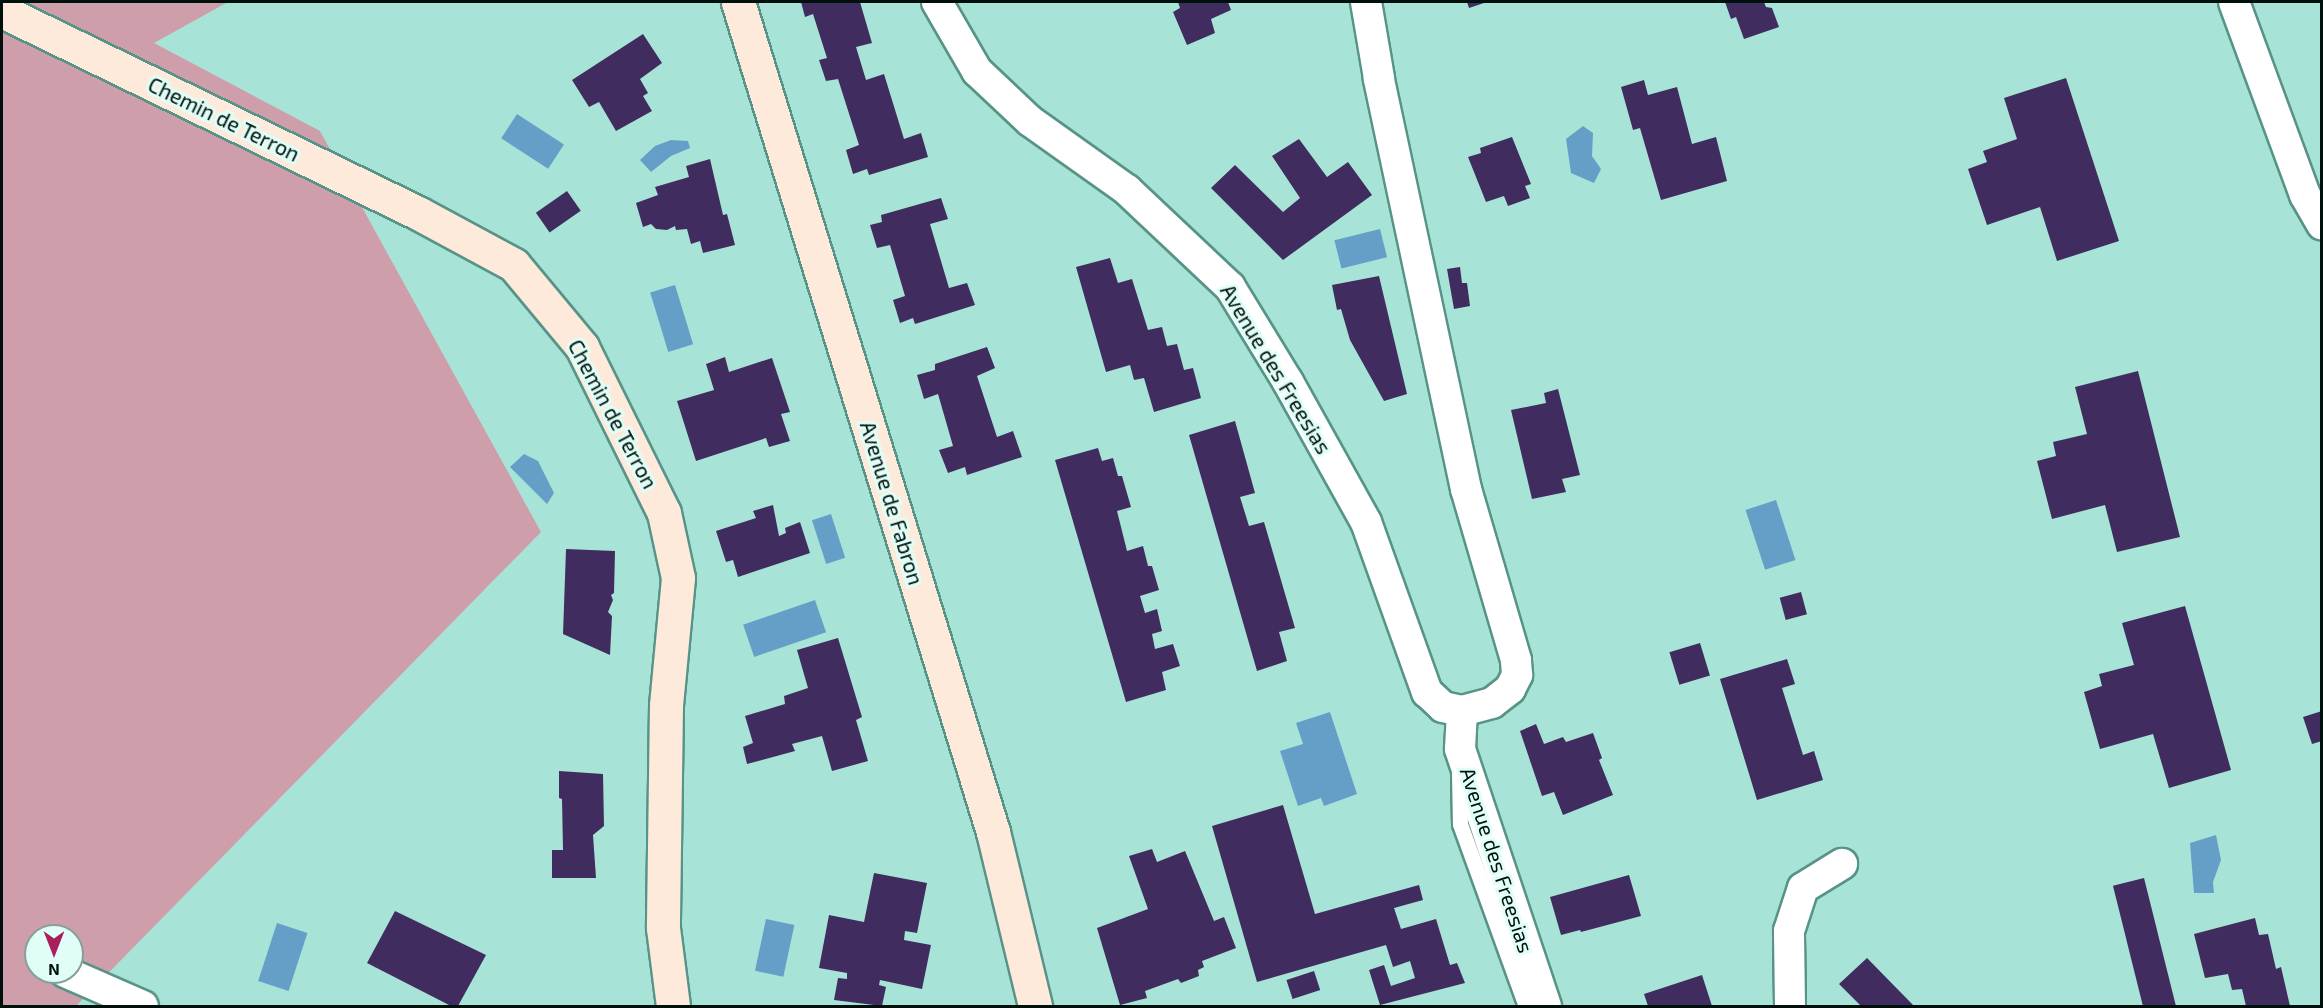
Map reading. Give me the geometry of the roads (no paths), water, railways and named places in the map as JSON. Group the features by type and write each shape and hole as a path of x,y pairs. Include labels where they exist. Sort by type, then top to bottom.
{"street":[{"name":"Avenue de Fabron","path":"738,2 993,832 1035,1006"},
{"name":"Avenue des Freesias","path":"937,2 977,71 1030,121 1127,190 1230,287 1288,382 1366,522 1427,692 1443,707 1462,711 1460,749 1546,1006"},
{"path":"1366,2 1379,78 1466,489 1516,660 1516,675 1510,689 1492,703 1462,711"},
{"path":"2234,2 2305,195 2322,225"},
{"name":"Chemin de Terron","path":"2,11 418,213 514,265 582,347 664,513 678,578 666,705 663,928 673,1006"},
{"path":"1790,1006 1789,931 1803,888 1842,864"},
{"path":"84,980 143,1006"}],"lane":[{"path":"1460,749 1461,824 1526,1006"}],"water":[{"path":"517,114 564,144 548,169 501,138"},
{"path":"1583,126 1593,133 1592,156 1601,169 1594,183 1571,173 1566,139"},
{"path":"671,140 688,141 690,148 671,156 651,172 640,160 655,146"},
{"path":"1380,229 1387,257 1341,269 1334,240"},
{"path":"675,285 693,344 668,352 650,293"},
{"path":"524,454 538,461 554,493 547,504 510,467"},
{"path":"1776,500 1795,560 1765,570 1746,510"},
{"path":"831,514 845,558 826,564 812,520"},
{"path":"815,600 826,632 754,657 743,625"},
{"path":"1330,712 1357,794 1324,806 1321,798 1298,806 1280,751 1303,744 1296,723"},
{"path":"2216,835 2221,860 2213,882 2214,893 2194,893 2190,843"},
{"path":"766,919 794,925 783,977 755,971"},
{"path":"277,923 307,933 289,991 258,981"}]}
